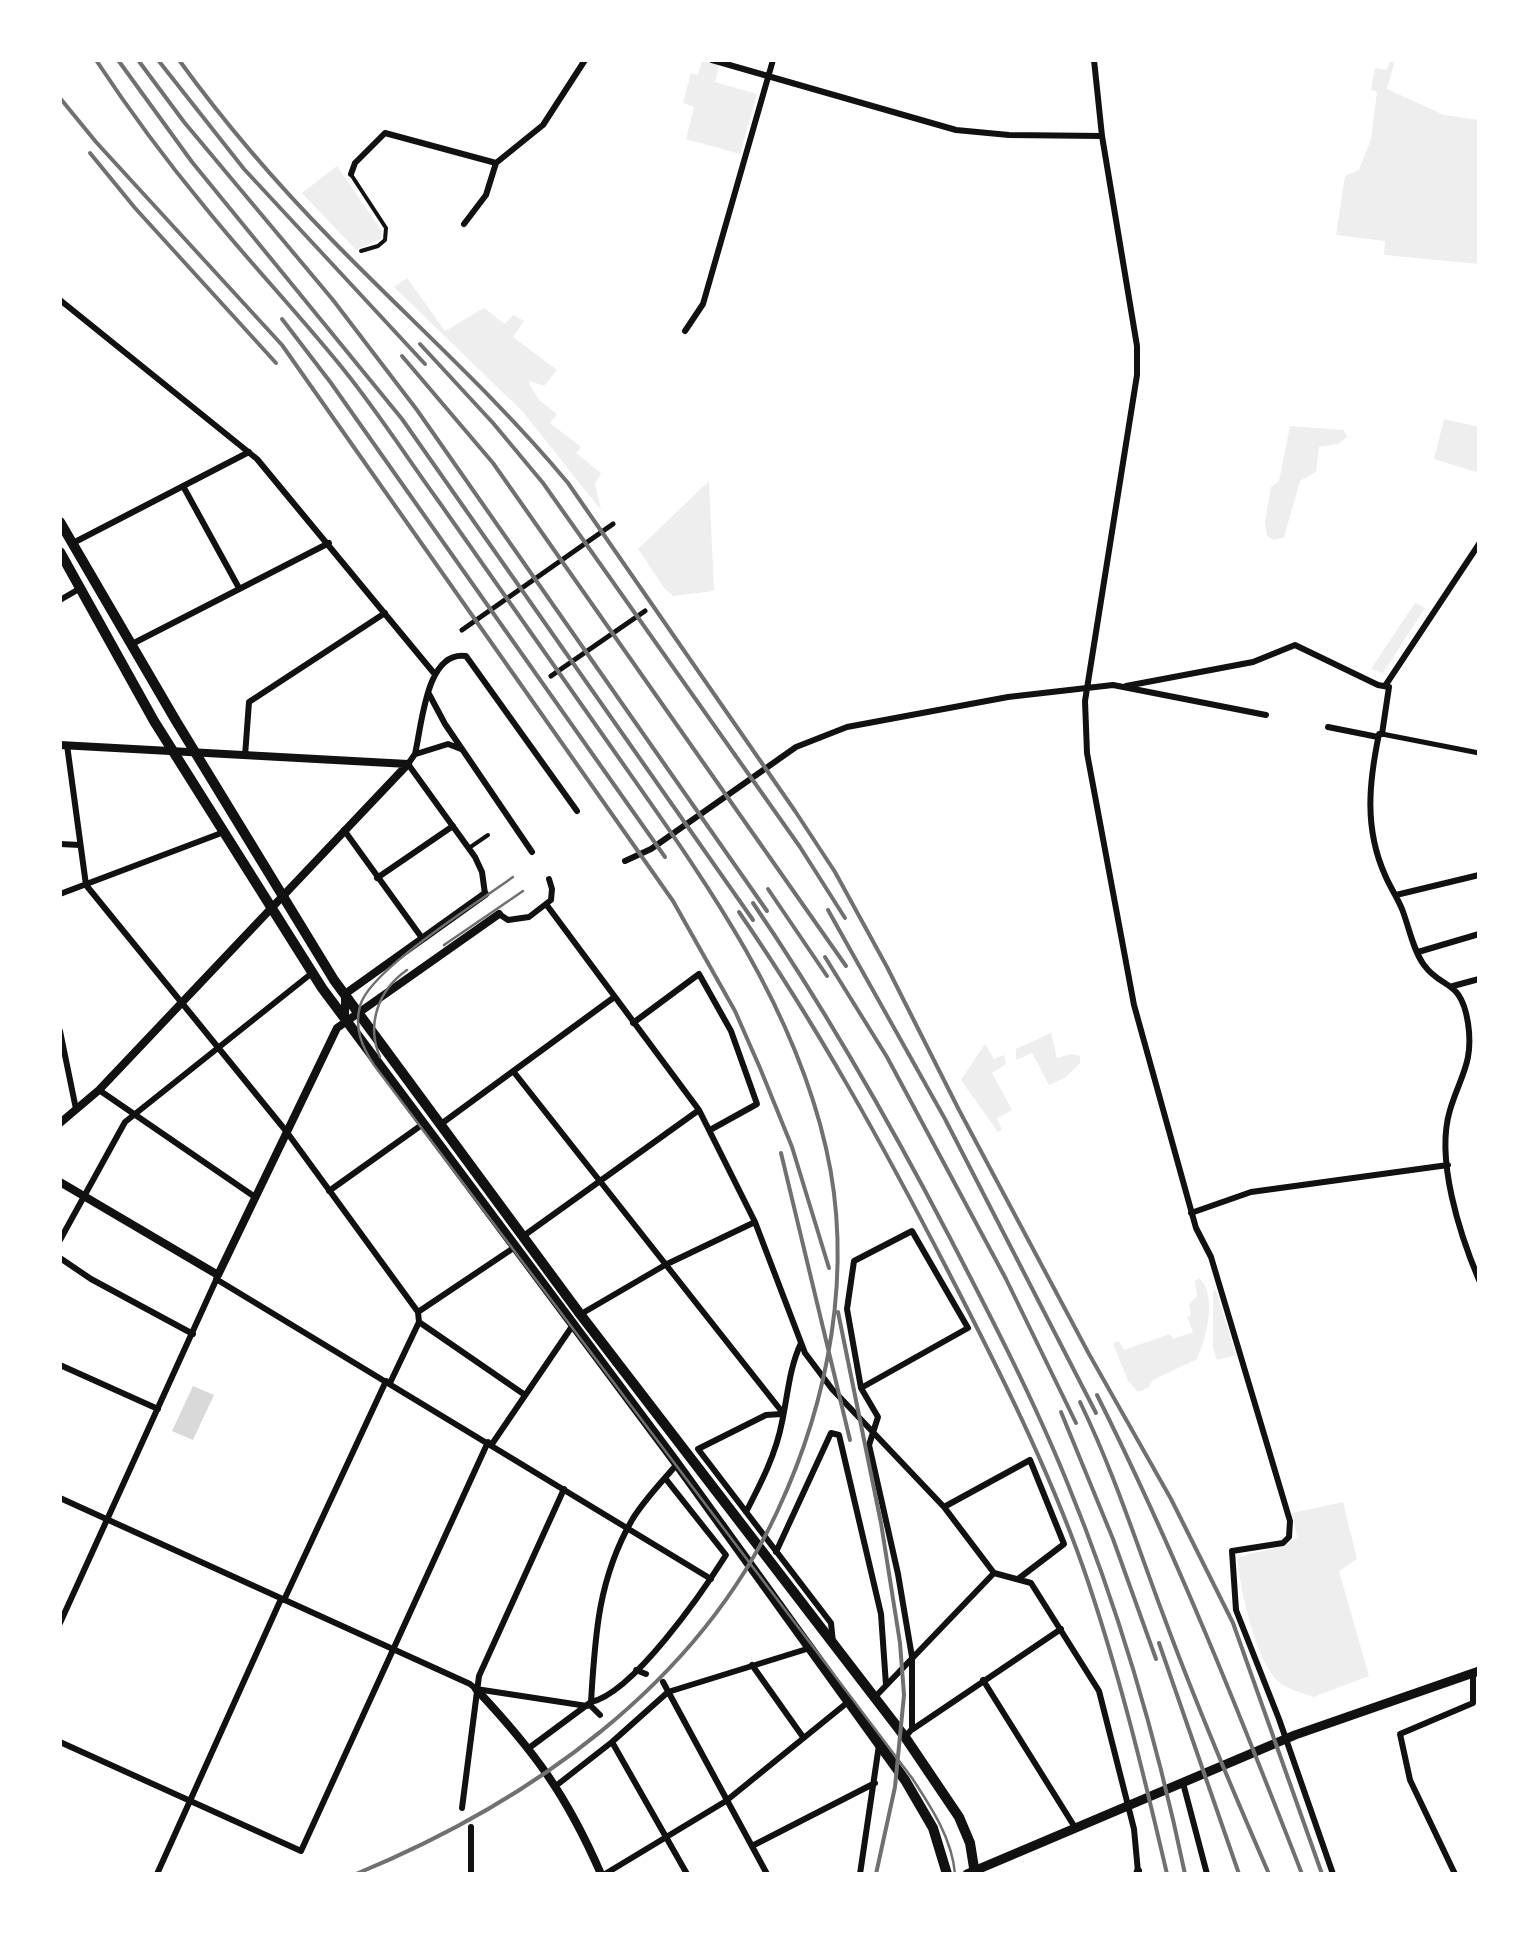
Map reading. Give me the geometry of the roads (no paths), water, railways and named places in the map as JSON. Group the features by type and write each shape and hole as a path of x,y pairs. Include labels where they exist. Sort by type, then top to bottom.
{"main road":[{"path":"60,522 195,753 345,994 688,1458 875,1697 909,1733 959,1818 970,1843 973,1873 1286,1738 1476,1672"},
{"path":"60,552 174,752 312,973 879,1743 923,1807 940,1847 946,1874"}],"street":[{"path":"464,224 486,195 496,163 543,125 585,60"},
{"path":"712,60 956,130 1102,136"},
{"path":"685,330 703,304 773,60"},
{"path":"1094,60 1102,136 1137,346 1137,375 1087,687 1086,752 1134,1006 1191,1212 1211,1257 1290,1521 1290,1537 1284,1543 1232,1550 1236,1610 1333,1874"},
{"path":"351,174 355,163 385,133 496,163"},
{"path":"60,300 249,452 282,486 433,672"},
{"path":"72,544 249,452"},
{"path":"183,486 239,588"},
{"path":"462,630 612,524"},
{"path":"132,644 329,543"},
{"path":"1479,544 1387,687 1368,794 1368,811 1384,873 1418,952 1427,970 1453,986 1465,1008 1469,1052 1445,1139 1462,1233 1479,1280"},
{"path":"60,600 80,589"},
{"path":"552,676 645,611"},
{"path":"245,756 249,702 385,612"},
{"path":"624,860 652,849 804,743 847,727 1008,697 1126,686 1253,662 1295,646 1387,687"},
{"path":"60,1122 99,1090 408,764 415,754 433,672 452,656 466,656 577,811"},
{"path":"1126,686 1266,715"},
{"path":"429,692 433,705 532,852"},
{"path":"1328,726 1479,754"},
{"path":"415,754 448,744 462,749"},
{"path":"157,1874 282,1599 419,1322 418,1312 286,1130 86,885 64,745 408,764"},
{"path":"345,1021 345,994 485,894 482,872 469,848 408,764"},
{"path":"378,878 453,826"},
{"path":"344,830 422,938"},
{"path":"60,894 225,832"},
{"path":"60,844 80,845"},
{"path":"1396,895 1479,875"},
{"path":"60,1623 329,1040 345,1021 499,914 508,920 522,920 546,904 553,894 549,879"},
{"path":"546,904 699,1110 755,1222 805,1353 832,1389 944,1507 994,1573 1031,1583 1099,1691 1129,1807 1138,1873"},
{"path":"1418,952 1479,934"},
{"path":"60,1240 125,1122 312,973"},
{"path":"632,1023 699,974 731,1032 758,1104 710,1130"},
{"path":"1453,986 1479,979"},
{"path":"440,1124 614,998"},
{"path":"60,1032 77,1110"},
{"path":"513,1071 783,1414"},
{"path":"99,1090 255,1197"},
{"path":"522,1237 699,1110"},
{"path":"329,1191 423,1124"},
{"path":"1191,1212 1251,1192 1448,1165"},
{"path":"60,1182 711,1579"},
{"path":"580,1314 666,1265 755,1222"},
{"path":"861,1388 968,1328 912,1231 854,1261 847,1309 861,1388 878,1418 869,1446 912,1657 909,1733"},
{"path":"418,1312 515,1247"},
{"path":"60,1258 193,1334"},
{"path":"419,1322 525,1394"},
{"path":"60,1742 301,1852 490,1443 574,1326"},
{"path":"746,1512 768,1468 792,1362 802,1342"},
{"path":"60,1365 158,1409"},
{"path":"688,1458 698,1449 766,1415 783,1414"},
{"path":"776,1552 831,1433 840,1435 881,1614 886,1686"},
{"path":"698,1449 831,1623 833,1643"},
{"path":"944,1507 1030,1460 1064,1544 1018,1580"},
{"path":"589,1704 597,1612 628,1529 677,1464"},
{"path":"529,1748 589,1704 604,1700 636,1670 726,1555 665,1478"},
{"path":"462,1808 476,1689 564,1489"},
{"path":"60,1498 470,1684 529,1748 556,1785 603,1874 726,1802 849,1701"},
{"path":"875,1697 994,1573"},
{"path":"909,1733 1061,1629"},
{"path":"556,1785 668,1692 810,1648"},
{"path":"752,1665 804,1736"},
{"path":"636,1670 646,1674"},
{"path":"1454,1874 1410,1780 1400,1734 1474,1703 1476,1672"},
{"path":"983,1680 1077,1830"},
{"path":"663,1682 767,1874"},
{"path":"476,1689 589,1704 600,1715"},
{"path":"614,1736 687,1874"},
{"path":"860,1874 879,1743"},
{"path":"752,1846 875,1783"},
{"path":"1183,1783 1207,1874"},
{"path":"471,1827 471,1874"}],"lane":[{"path":"351,174 386,228 385,240 361,250"},
{"path":"469,848 488,835"}],"tram line":[{"path":"513,877 427,937 383,974 360,1006 358,1022 363,1044 374,1065 912,1778 945,1835 955,1874"},
{"path":"444,945 523,891"},
{"path":"380,1057 374,1033 377,1009 389,988 407,970"}],"railway":[{"path":"96,60 190,188 368,401 706,885 765,985 789,1037 810,1091 834,1194 837,1288 823,1380 795,1469 743,1575 701,1632 654,1684 601,1732 483,1812 356,1874"},
{"path":"118,60 192,162 402,419 753,920"},
{"path":"138,60 417,410 767,911"},
{"path":"158,60 244,169 425,364"},
{"path":"179,60 292,198 483,390 568,483 835,872 1089,1354 1171,1499 1233,1623 1322,1874"},
{"path":"60,98 282,345 673,901 735,1011 760,1068 792,1147 829,1268"},
{"path":"90,153 276,363"},
{"path":"282,319 665,857"},
{"path":"420,344 543,483 800,847 845,918"},
{"path":"402,356 493,463 846,966"},
{"path":"768,889 827,976"},
{"path":"753,903 831,1025 903,1150 1040,1420 1086,1530 1120,1627 1162,1774 1185,1874"},
{"path":"828,910 945,1119 1096,1413"},
{"path":"739,912 875,1133 967,1307 1038,1454 1069,1529 1108,1643 1167,1874"},
{"path":"825,957 887,1057 1006,1279 1076,1423"},
{"path":"781,1153 850,1440"},
{"path":"838,1312 881,1523 904,1695 895,1787 876,1874"},
{"path":"1097,1395 1180,1572 1302,1874"},
{"path":"1080,1402 1176,1650 1269,1874"},
{"path":"1061,1412 1156,1659"},
{"path":"1159,1643 1239,1874"}]}
